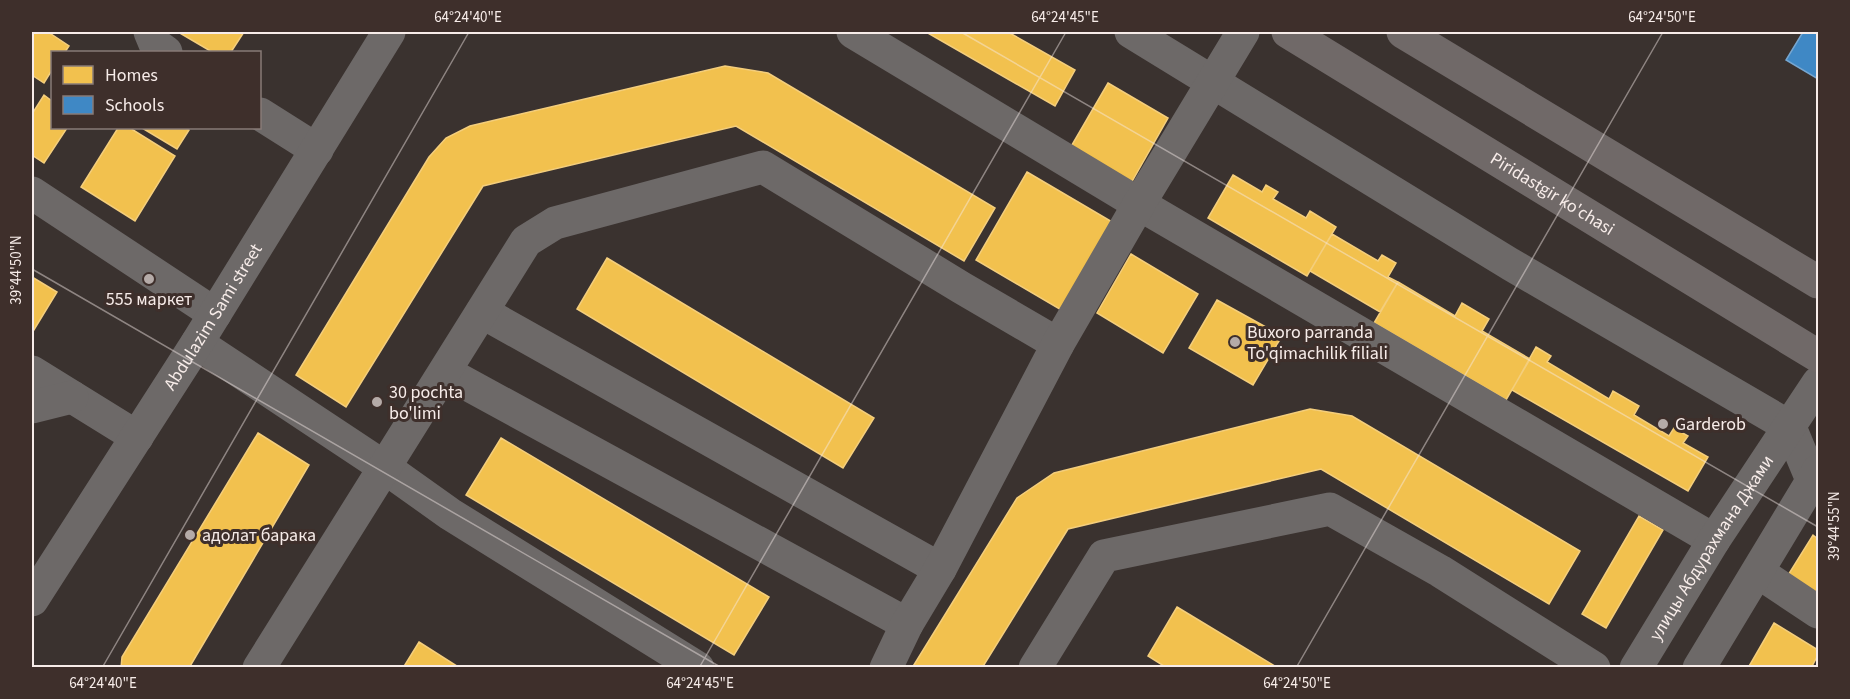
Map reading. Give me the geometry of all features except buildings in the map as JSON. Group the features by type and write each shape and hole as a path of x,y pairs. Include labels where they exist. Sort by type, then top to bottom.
{"main road":[{"name":"Piridastgir ko'chasi","path":"1288,32 1818,356"},
{"path":"1403,32 1818,282"}],"street":[{"path":"150,32 155,44 165,51"},
{"name":"Abdulazim Sami street","path":"32,600 197,343 389,32"},
{"path":"853,32 1138,204 1714,540"},
{"path":"1131,32 1510,264 1790,427 1816,478 1699,668"},
{"path":"886,668 907,624 940,569 1058,344 1138,204 1243,32"},
{"path":"261,115 317,150"},
{"path":"258,668 526,241 555,223 763,167 1058,344"},
{"path":"32,193 215,314"},
{"path":"482,312 940,569"},
{"path":"197,343 384,467 450,514 698,668"},
{"path":"32,372 137,437"},
{"path":"445,372 907,624"},
{"name":"улицы Абдурахмана Джами","path":"1636,668 1714,540 1818,383"},
{"path":"32,407 72,397"},
{"path":"1035,668 1104,556 1330,509 1440,571 1594,668"},
{"path":"1758,572 1818,612"}],"place":[{"name":"555 маркет","path":"149,279"},
{"name":"Buxoro parranda To'qimachilik filiali","path":"1235,342"},
{"name":"30 pochta bo'limi","path":"377,402"},
{"name":"Garderob","path":"1663,424"},
{"name":"адолат барака","path":"190,535"}]}
